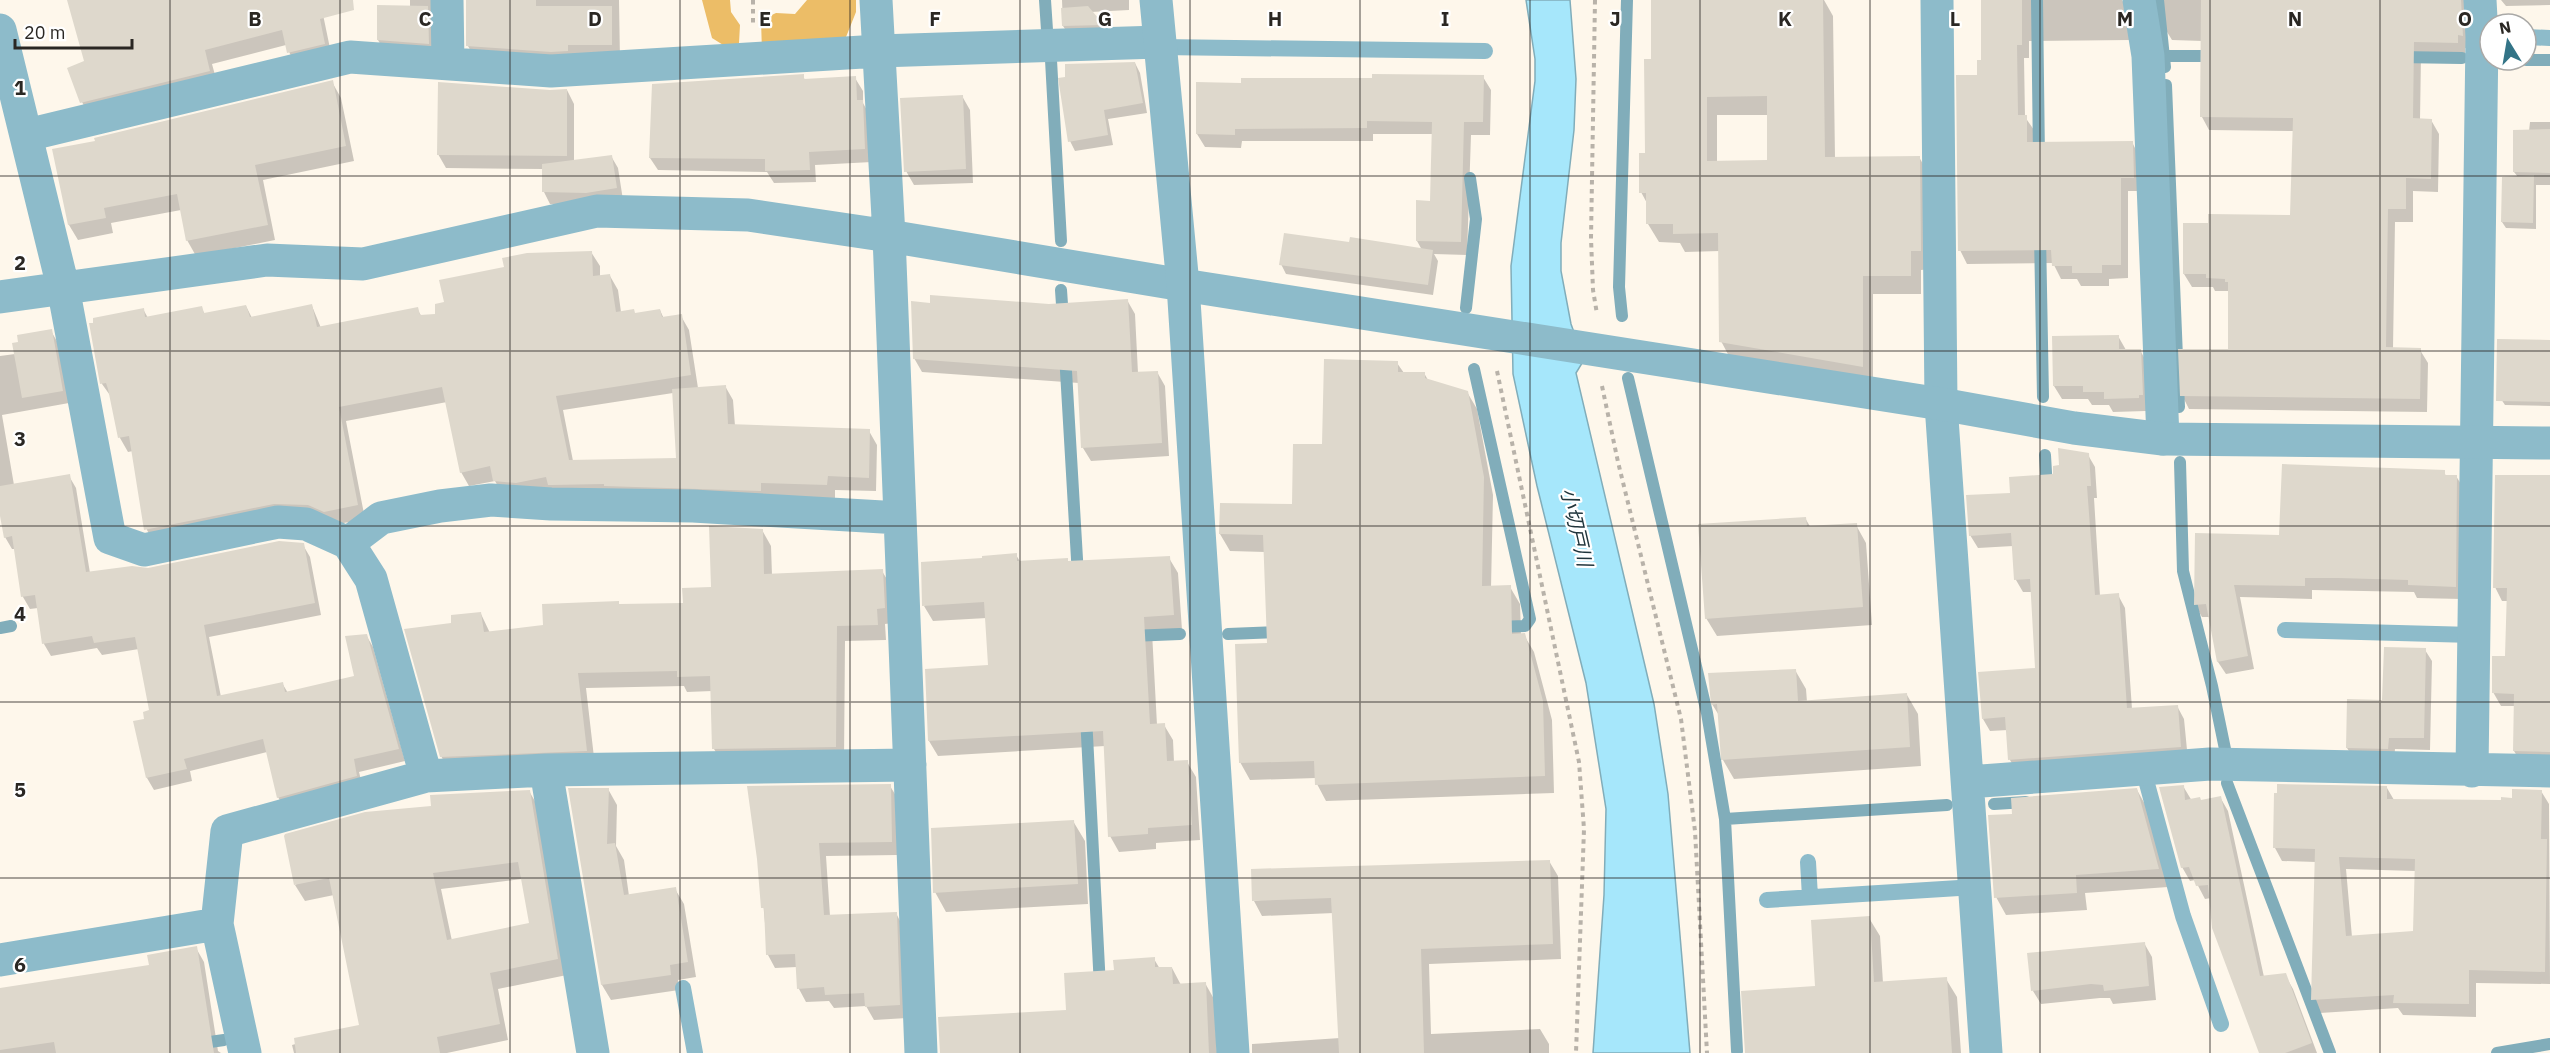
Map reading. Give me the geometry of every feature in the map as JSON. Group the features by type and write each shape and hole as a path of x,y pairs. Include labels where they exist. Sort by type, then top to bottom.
{"street":[{"path":"447,0 448,63"},
{"path":"876,0 889,236 921,1053"},
{"path":"1156,0 1183,285 1233,1053"},
{"path":"1937,0 1941,404 1986,1053"},
{"path":"2139,0 2148,56 2163,439"},
{"path":"0,30 63,287 110,538 144,550 278,522 306,524 348,543 371,579 426,776"},
{"path":"27,135 350,57 551,71 879,51 1160,44"},
{"path":"2472,771 2476,442 2485,72"},
{"path":"0,297 267,260 363,264 597,212 748,215 1941,404 2073,428 2163,439 2550,443"},
{"path":"348,543 381,518 440,506 491,500 551,504 693,506 900,518"},
{"path":"1968,782 2210,764 2550,771"},
{"path":"244,1053 217,924 227,831 426,776 546,770 910,765"},
{"path":"546,770 593,1053"},
{"path":"0,960 217,924"}],"lane":[{"path":"1160,44 1485,51"},
{"path":"2285,630 2473,635"},
{"path":"2144,769 2183,916 2221,1024"},
{"path":"1808,862 1810,897"},
{"path":"1767,900 1975,887"},
{"path":"683,988 695,1053"}],"path":[{"path":"1595,0 1592,259 1595,349 1618,462 1681,719 1695,831 1707,1053"},
{"path":"1494,333 1579,762 1584,829 1576,1053"}],"shaded area":[{"path":"702,0 730,0 731,12 740,25 739,43 728,48 712,38"},
{"path":"807,0 856,0 856,12 844,42 762,52 761,20 776,13 795,14"}],"water":[{"name":"小切戸川","path":"1526,0 1570,0 1576,79 1574,130 1561,243 1561,271 1571,324 1584,360 1576,373 1654,704 1668,794 1690,1053 1593,1053 1604,895 1606,809 1586,683 1537,486 1513,374 1511,266 1535,81 1535,59"}],"building":[{"path":"67,0 353,0 354,10 320,19 325,44 287,53 282,30 205,50 210,71 80,103 67,68 84,61"},
{"path":"466,0 536,0 536,6 612,6 612,45 568,45 568,51 551,52 466,46"},
{"path":"1651,0 1823,0 1825,157 1920,156 1921,251 1911,251 1911,276 1863,276 1863,367 1719,342 1718,233 1673,234 1673,224 1646,224 1646,193 1639,193 1639,153 1645,153 1644,59 1651,59","holes":["1767,96 1767,160 1707,161 1707,97"]},
{"path":"1981,0 2022,0 2022,45 2017,45 2018,115 2027,115 2027,142 2133,141 2134,178 2121,178 2121,265 2102,265 2102,273 2072,273 2072,266 2052,266 2051,250 1958,251 1956,75 1977,75 1977,60 1981,60"},
{"path":"2201,0 2461,0 2463,36 2458,35 2458,43 2414,42 2413,118 2432,119 2431,179 2406,178 2406,209 2388,209 2386,347 2421,348 2420,399 2180,396 2178,349 2228,349 2228,282 2225,282 2225,279 2206,278 2206,274 2183,274 2183,223 2208,223 2208,214 2290,215 2293,118 2200,117"},
{"path":"377,5 428,6 429,44 377,40"},
{"path":"1088,6 1104,25 1062,26 1061,8"},
{"path":"1135,62 1143,103 1104,110 1108,135 1068,142 1058,78 1065,77 1065,64"},
{"path":"804,74 804,79 856,76 857,100 863,100 865,149 809,152 810,170 765,171 765,159 649,158 652,84"},
{"path":"1372,74 1484,75 1483,122 1464,122 1461,242 1416,241 1416,200 1430,201 1432,122 1367,121 1367,128 1235,129 1235,135 1196,134 1196,82 1241,83 1241,78 1372,78"},
{"path":"333,80 346,146 255,165 268,225 186,241 177,194 104,208 106,218 68,225 52,149 95,141 94,138"},
{"path":"438,82 550,90 567,89 567,156 437,155"},
{"path":"963,95 966,169 904,172 900,98"},
{"path":"2550,129 2550,173 2513,172 2513,130"},
{"path":"612,155 617,188 586,193 542,192 542,164"},
{"path":"2534,175 2533,223 2501,222 2502,177"},
{"path":"1284,233 1349,242 1350,237 1433,250 1428,285 1279,265"},
{"path":"592,251 593,276 610,274 616,312 634,309 635,313 660,309 662,317 682,314 691,375 556,396 569,460 676,458 672,389 726,385 728,424 870,429 869,478 828,476 827,485 761,483 761,491 604,486 604,484 548,485 546,477 516,483 493,481 490,466 460,473 442,387 339,407 358,505 324,512 308,505 274,504 144,530 129,436 118,438 106,383 100,384 89,323 93,323 93,318 144,308 145,317 202,306 204,313 246,305 250,317 312,304 317,327 418,307 420,315 435,314 435,304 444,302 439,280 504,267 502,258 527,253"},
{"path":"930,295 1049,304 1128,299 1132,372 1158,371 1162,443 1081,448 1077,371 913,359 911,301 930,303"},
{"path":"52,329 63,391 22,398 12,343 18,342 17,335"},
{"path":"2119,335 2119,349 2141,349 2143,395 2139,395 2139,398 2104,399 2104,392 2083,392 2083,386 2053,386 2052,336"},
{"path":"2497,339 2550,340 2550,402 2496,401"},
{"path":"1324,359 1398,361 1398,372 1425,372 1425,378 1468,391 1484,477 1482,586 1511,585 1512,634 1525,633 1543,701 1545,776 1315,785 1314,761 1239,763 1235,644 1267,643 1263,535 1219,534 1220,503 1292,504 1293,444 1322,444"},
{"path":"2058,448 2089,453 2091,486 2087,486 2095,595 2119,593 2127,708 2178,705 2181,747 2008,760 2005,717 1982,719 1978,672 2035,668 2030,579 2014,580 2011,533 1969,536 1966,495 2010,493 2009,477 2053,474 2053,466 2059,465"},
{"path":"2282,464 2445,470 2445,475 2457,475 2456,587 2408,585 2408,580 2338,578 2305,578 2305,586 2234,585 2248,656 2217,662 2206,604 2194,605 2195,533 2279,535"},
{"path":"70,474 86,572 132,566 148,568 279,541 304,543 315,603 204,625 217,696 283,682 285,692 354,676 345,636 367,634 399,749 354,759 357,776 277,798 263,739 184,759 187,769 146,778 133,721 144,719 143,712 149,710 135,637 94,643 92,636 42,644 35,595 21,597 12,536 4,538 0,516 0,486"},
{"path":"2495,475 2550,475 2550,752 2513,751 2514,694 2492,693 2492,656 2505,656 2507,588 2493,588"},
{"path":"1806,517 1807,526 1857,523 1863,607 1705,619 1698,524"},
{"path":"709,526 763,529 764,574 883,569 885,608 877,609 878,625 837,626 836,747 712,749 710,676 677,677 677,671 578,673 587,751 440,757 404,629 451,623 451,615 481,612 484,632 543,625 542,604 619,601 619,604 683,603 682,588 711,587"},
{"path":"1017,553 1017,561 1170,556 1174,615 1144,617 1150,724 1165,723 1167,761 1188,760 1192,825 1148,828 1148,834 1108,837 1103,731 928,741 925,669 988,665 984,602 922,606 921,562"},
{"path":"2384,647 2426,648 2424,738 2389,738 2388,749 2346,748 2347,699 2382,700"},
{"path":"1796,669 1798,701 1907,693 1910,747 1721,760 1717,704 1711,705 1708,673"},
{"path":"891,784 892,842 819,843 824,915 897,912 900,1005 865,1007 864,993 825,995 824,987 797,989 795,954 766,955 764,908 761,908 747,786"},
{"path":"2277,784 2387,786 2387,799 2501,800 2501,797 2512,798 2512,789 2542,790 2541,839 2547,839 2545,972 2469,970 2469,1004 2393,1003 2394,995 2311,1000 2315,849 2273,848 2274,793 2277,793","holes":["2339,857 2415,859 2413,931 2346,936"]},
{"path":"2184,785 2185,800 2221,796 2260,976 2286,973 2312,1043 2285,1053 2259,1053 2212,928 2208,885 2196,886 2189,867 2181,868 2159,787"},
{"path":"568,788 609,788 607,844 615,843 624,895 676,887 688,962 670,965 671,975 601,985"},
{"path":"2137,788 2159,869 2076,875 2077,893 1994,898 1988,815 2012,814 2011,798"},
{"path":"530,790 558,959 490,973 500,1024 437,1037 440,1053 296,1053 294,1038 359,1025 329,878 294,885 285,834 365,812 431,806 430,795","holes":["518,862 529,923 447,940 433,873"]},
{"path":"1074,820 1078,884 933,893 931,828"},
{"path":"1550,860 1553,944 1421,949 1424,1053 1339,1053 1331,898 1252,901 1251,869"},
{"path":"1870,916 1874,982 1947,977 1952,1053 1745,1053 1741,991 1815,986 1811,920"},
{"path":"2145,942 2149,986 2104,991 2103,985 2091,984 2031,991 2027,953"},
{"path":"197,946 214,1053 56,1053 54,1042 0,1050 0,988 149,965 147,955"},
{"path":"1155,957 1155,967 1172,967 1173,984 1206,982 1209,1053 940,1053 938,1017 1066,1010 1064,973 1114,970 1113,960"}],"waterway":[{"path":"1045,0 1047,30"},
{"path":"1622,316 1619,287 1627,0"},
{"path":"2037,0 2039,158"},
{"path":"2158,0 2165,67"},
{"path":"2164,56 2215,56"},
{"path":"2398,57 2462,58"},
{"path":"1051,60 1061,241"},
{"path":"2538,60 2550,60"},
{"path":"2166,85 2179,407"},
{"path":"1466,308 1476,219 1470,178"},
{"path":"2040,235 2043,397"},
{"path":"1061,290 1063,319"},
{"path":"1065,354 1078,576"},
{"path":"1474,369 1530,619 1525,626 1497,627"},
{"path":"1628,378 1707,713 1725,819 1737,1051"},
{"path":"2045,455 2047,490"},
{"path":"2180,462 2183,571 2212,686 2225,749"},
{"path":"0,628 11,626"},
{"path":"1228,634 1281,632"},
{"path":"1130,636 1180,634"},
{"path":"1086,716 1100,987"},
{"path":"2227,783 2330,1053"},
{"path":"1994,804 2026,802"},
{"path":"1725,819 1947,805"},
{"path":"196,1044 224,1040"},
{"path":"2497,1053 2550,1044"}]}
